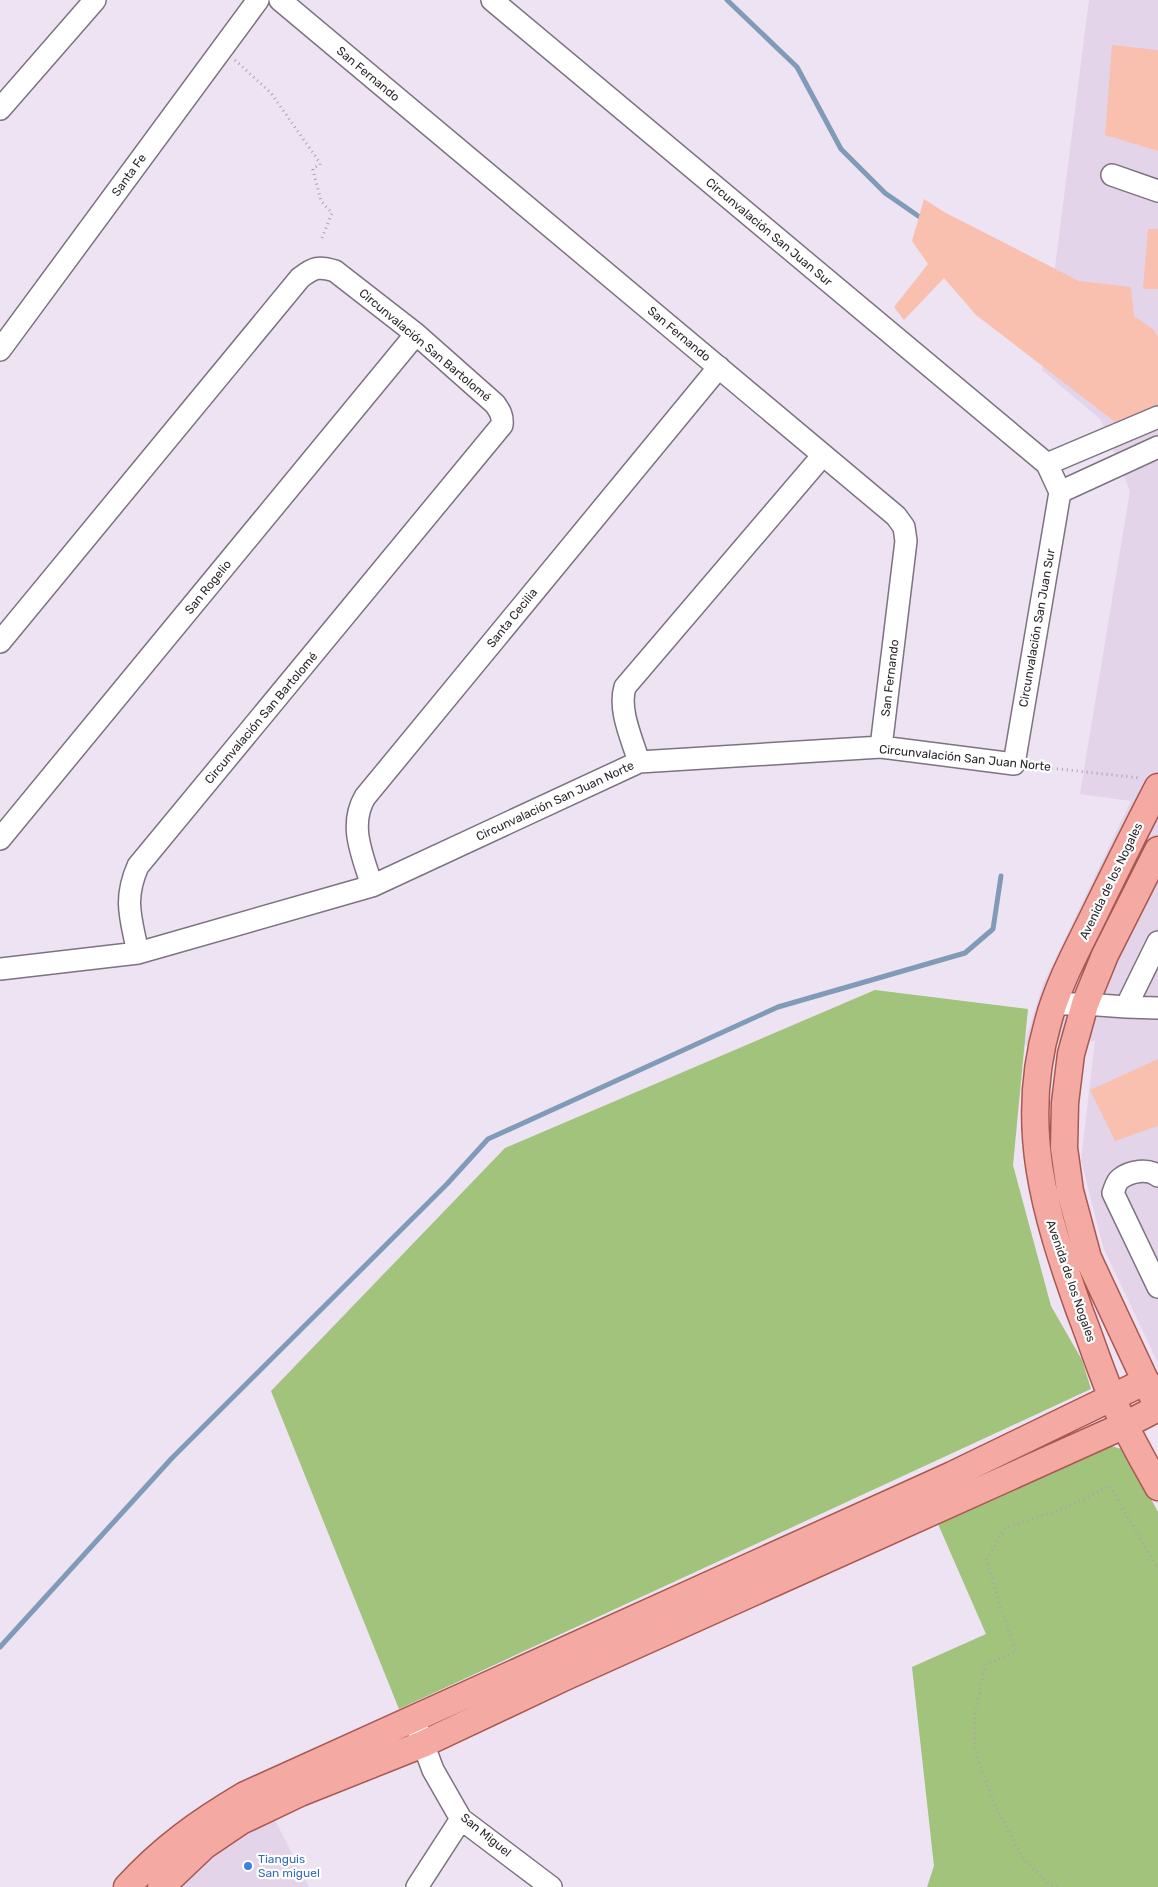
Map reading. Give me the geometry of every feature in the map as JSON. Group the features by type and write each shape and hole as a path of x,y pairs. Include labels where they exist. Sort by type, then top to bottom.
{"main road":[{"name":"Avenida de los Nogales","path":"1153,783 1129,842 1073,957 1054,1004 1040,1053 1034,1101 1035,1146 1049,1219 1060,1257 1112,1398 1158,1487"},
{"name":"Avenida de los Nogales","path":"1158,850 1105,955 1085,1004 1071,1054 1065,1103 1064,1148 1070,1191 1088,1258 1158,1407"},
{"path":"161,1887 204,1846 241,1822 300,1793 423,1744 958,1486 1112,1398 1146,1381"},
{"path":"127,1887 166,1849 200,1823 245,1795 414,1720 958,1486 1125,1425 1158,1407"}],"street":[{"path":"0,109 95,0"},
{"name":"Santa Fe","path":"0,350 258,0"},
{"name":"San Fernando","path":"280,0 896,516 904,526 906,541 881,748"},
{"name":"Circunvalación San Juan Sur","path":"492,0 1047,464 1060,492 1014,764"},
{"path":"1112,175 1158,191"},
{"name":"Circunvalación San Bartolomé","path":"0,642 300,278 311,270 323,267 335,271 416,334 495,404 500,411 503,419 502,425 138,866 129,890 128,908 138,953"},
{"name":"San Rogelio","path":"0,839 416,334"},
{"name":"Santa Cecilia","path":"372,886 356,828 359,806 365,797 719,367"},
{"path":"1047,464 1158,417"},
{"path":"1060,492 1158,448"},
{"path":"639,762 624,710 622,697 625,687 823,454"},
{"name":"Circunvalación San Juan Norte","path":"0,969 138,953 372,886 639,762 881,748 1014,764"},
{"path":"1126,1007 1158,942"},
{"path":"1054,1004 1158,1008"},
{"path":"1158,1176 1149,1171 1136,1172 1120,1179 1115,1186 1114,1193 1158,1287"},
{"name":"San Miguel","path":"414,1720 433,1770 461,1819 551,1887"},
{"path":"417,1887 461,1819"}],"path":[{"path":"222,48 270,93 320,162 320,165 313,168 313,170 321,201 332,212 322,238"},
{"name":"Circunvalación San Juan Norte","path":"1014,764 1153,783"},
{"path":"1057,1887 1049,1884 1023,1858 993,1801 975,1750 975,1714 985,1665 1016,1651 997,1596 987,1559 1005,1528 1066,1508 1110,1486 1158,1569"}],"shaded area":[{"path":"1089,0 1158,0 1158,1363 1103,1247 1081,1160 1095,1041 1024,1045 1043,984 1131,801 1080,794 1130,491 1101,420 1042,370"},
{"name":"Tianguis San miguel","path":"272,1814 309,1887 176,1887 222,1845"}],"green space":[{"path":"875,990 1028,1009 1013,1165 1051,1306 1082,1360 1091,1389 399,1709 271,1391 505,1148"},
{"path":"1108,1445 1125,1450 1158,1512 1158,1887 927,1887 934,1866 912,1667 986,1634 938,1524"}],"building":[{"path":"1112,45 1158,50 1158,151 1105,135"},
{"path":"924,199 944,212 1079,281 1131,287 1134,316 1154,330 1158,337 1158,405 1115,422 976,315 944,278 904,320 894,307 928,264 912,241"},
{"path":"1148,229 1158,229 1158,289 1143,289"},
{"path":"1158,1059 1158,1126 1115,1141 1090,1090"}],"waterway":[{"path":"727,0 797,67 841,149 885,193 924,220"},
{"path":"0,1647 172,1458 447,1184 488,1139 778,1007 965,953 993,929 1001,876"}],"place":[{"name":"Tianguis San miguel","path":"248,1866"}]}
